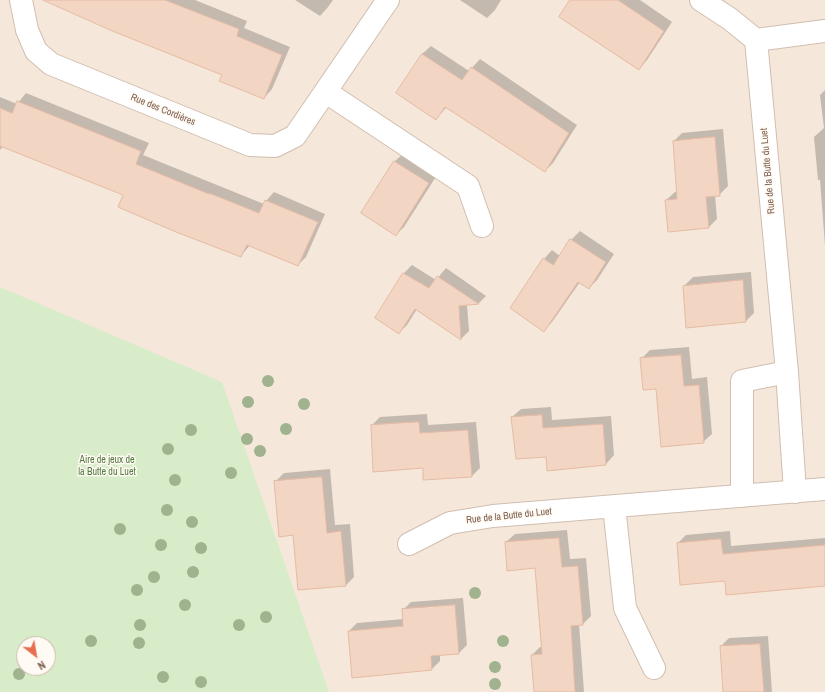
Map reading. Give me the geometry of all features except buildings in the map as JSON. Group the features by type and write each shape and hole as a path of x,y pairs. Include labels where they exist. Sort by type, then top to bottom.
{"street":[{"name":"Rue des Cordières","path":"21,0 27,30 36,51 51,64 250,145 275,146 295,136 388,0"},
{"path":"701,0 730,19 756,40 825,31"},
{"name":"Rue de la Butte du Luet","path":"756,40 787,372 795,492"},
{"path":"326,92 468,186 482,226"},
{"path":"742,496 742,381 787,372"},
{"name":"Rue de la Butte du Luet","path":"409,544 450,523 493,516 825,489"},
{"path":"614,506 625,608 654,668"}],"shaded area":[{"path":"0,0 825,0 825,692 0,692"}],"green space":[{"name":"Aire de jeux de la Butte du Luet","path":"0,287 222,382 329,692 0,692"}]}
